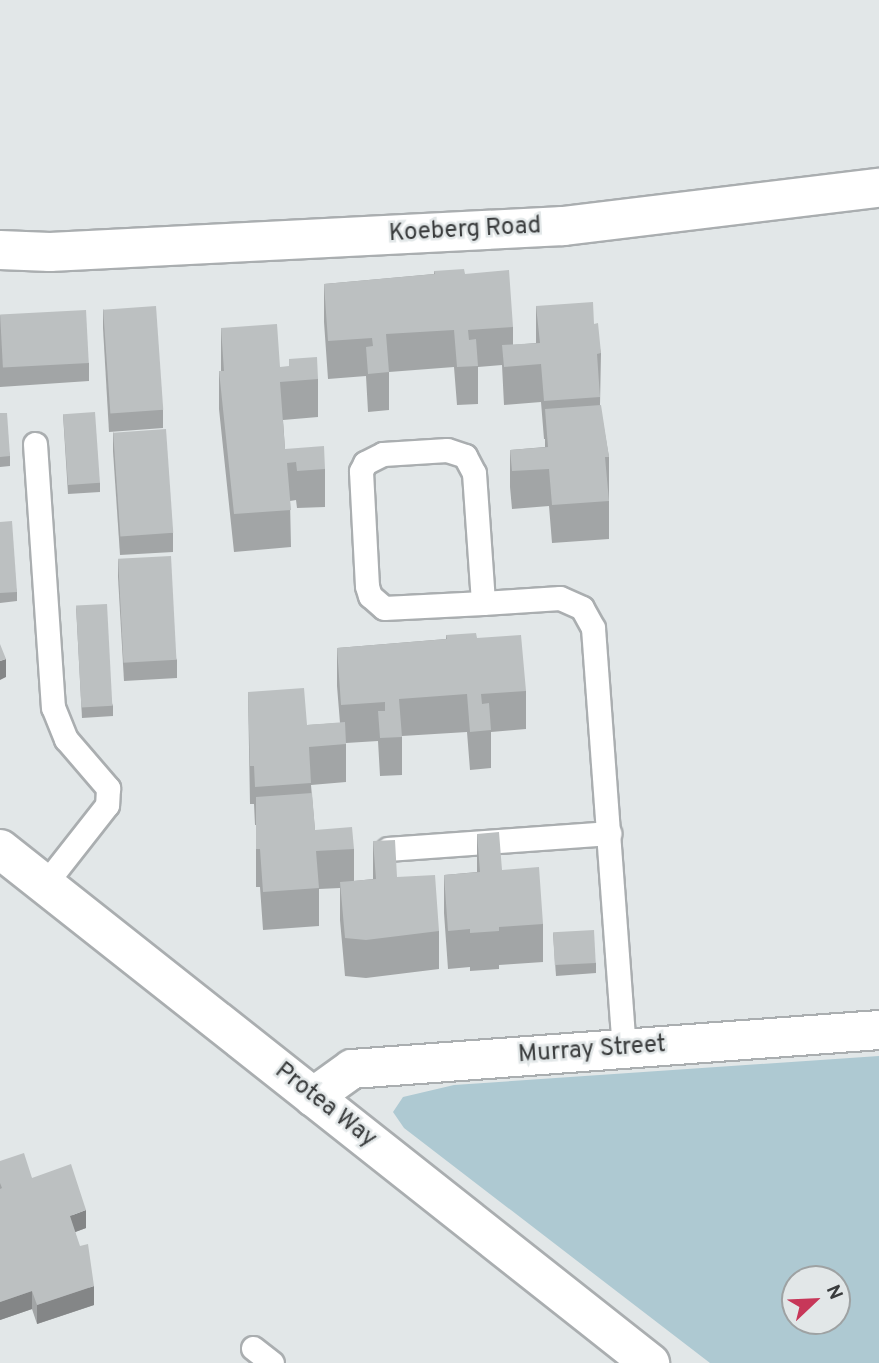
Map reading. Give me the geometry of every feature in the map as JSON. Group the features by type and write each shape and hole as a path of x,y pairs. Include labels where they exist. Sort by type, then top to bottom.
{"street":[{"name":"Koeberg Road","path":"0,250 50,253 563,226 879,188"},
{"name":"Koeberg Road","path":"0,263 50,253"},
{"name":"Protea Way","path":"0,849 650,1363"},
{"name":"Murray Street","path":"313,1097 352,1069 879,1030"}],"lane":[{"path":"35,444 53,707 66,739 108,788 107,805 45,884"},
{"path":"484,603 474,473 465,456 447,450 396,453 365,463 359,481 365,560 368,586 376,603 394,610 560,598 582,608 589,617 594,639 624,1049"},
{"path":"388,849 609,833"},
{"path":"253,1348 272,1363"}],"shaded area":[{"path":"879,1056 879,1363 710,1363 404,1128 393,1112 403,1097 454,1085"}],"building":[{"path":"464,269 465,274 509,270 513,327 468,330 469,340 476,339 478,366 457,367 454,330 386,334 389,372 368,374 366,347 373,346 372,338 328,341 324,284"},
{"path":"593,302 594,324 598,323 601,353 597,354 600,397 544,401 541,364 504,367 502,345 540,343 536,306"},
{"path":"156,306 163,410 110,413 103,310"},
{"path":"86,310 89,363 3,367 0,315"},
{"path":"277,324 280,367 289,366 289,359 317,357 318,379 280,382 285,449 324,446 325,469 297,471 296,462 287,463 291,510 234,514 219,371 224,371 221,328"},
{"path":"601,405 609,457 605,457 609,501 552,505 549,469 512,471 510,450 548,447 545,409"},
{"path":"95,412 100,483 68,485 63,414"},
{"path":"0,413 7,413 10,456 0,457"},
{"path":"166,429 173,533 120,536 113,433"},
{"path":"12,521 17,592 0,593 0,522"},
{"path":"171,556 176,660 124,663 118,559"},
{"path":"107,604 112,706 81,707 76,606"},
{"path":"476,633 477,638 521,635 526,691 481,694 482,704 489,703 491,730 470,732 467,694 399,699 402,737 380,738 378,711 385,711 385,702 341,705 337,648 447,639 446,635"},
{"path":"0,644 6,659 0,661"},
{"path":"304,688 307,725 345,722 346,744 309,747 311,783 255,787 254,766 250,766 248,692"},
{"path":"312,793 315,830 352,827 354,849 316,851 319,888 263,892 260,849 256,849 256,797"},
{"path":"499,832 502,870 539,867 543,924 499,927 499,931 448,931 444,875 480,872 477,834"},
{"path":"395,840 397,877 435,875 439,931 366,940 345,938 340,882 376,879 373,841"},
{"path":"594,930 596,963 555,965 553,932"},
{"path":"24,1153 32,1178 71,1164 86,1210 70,1216 80,1246 88,1244 94,1286 37,1305 32,1291 0,1302 0,1161"}]}
